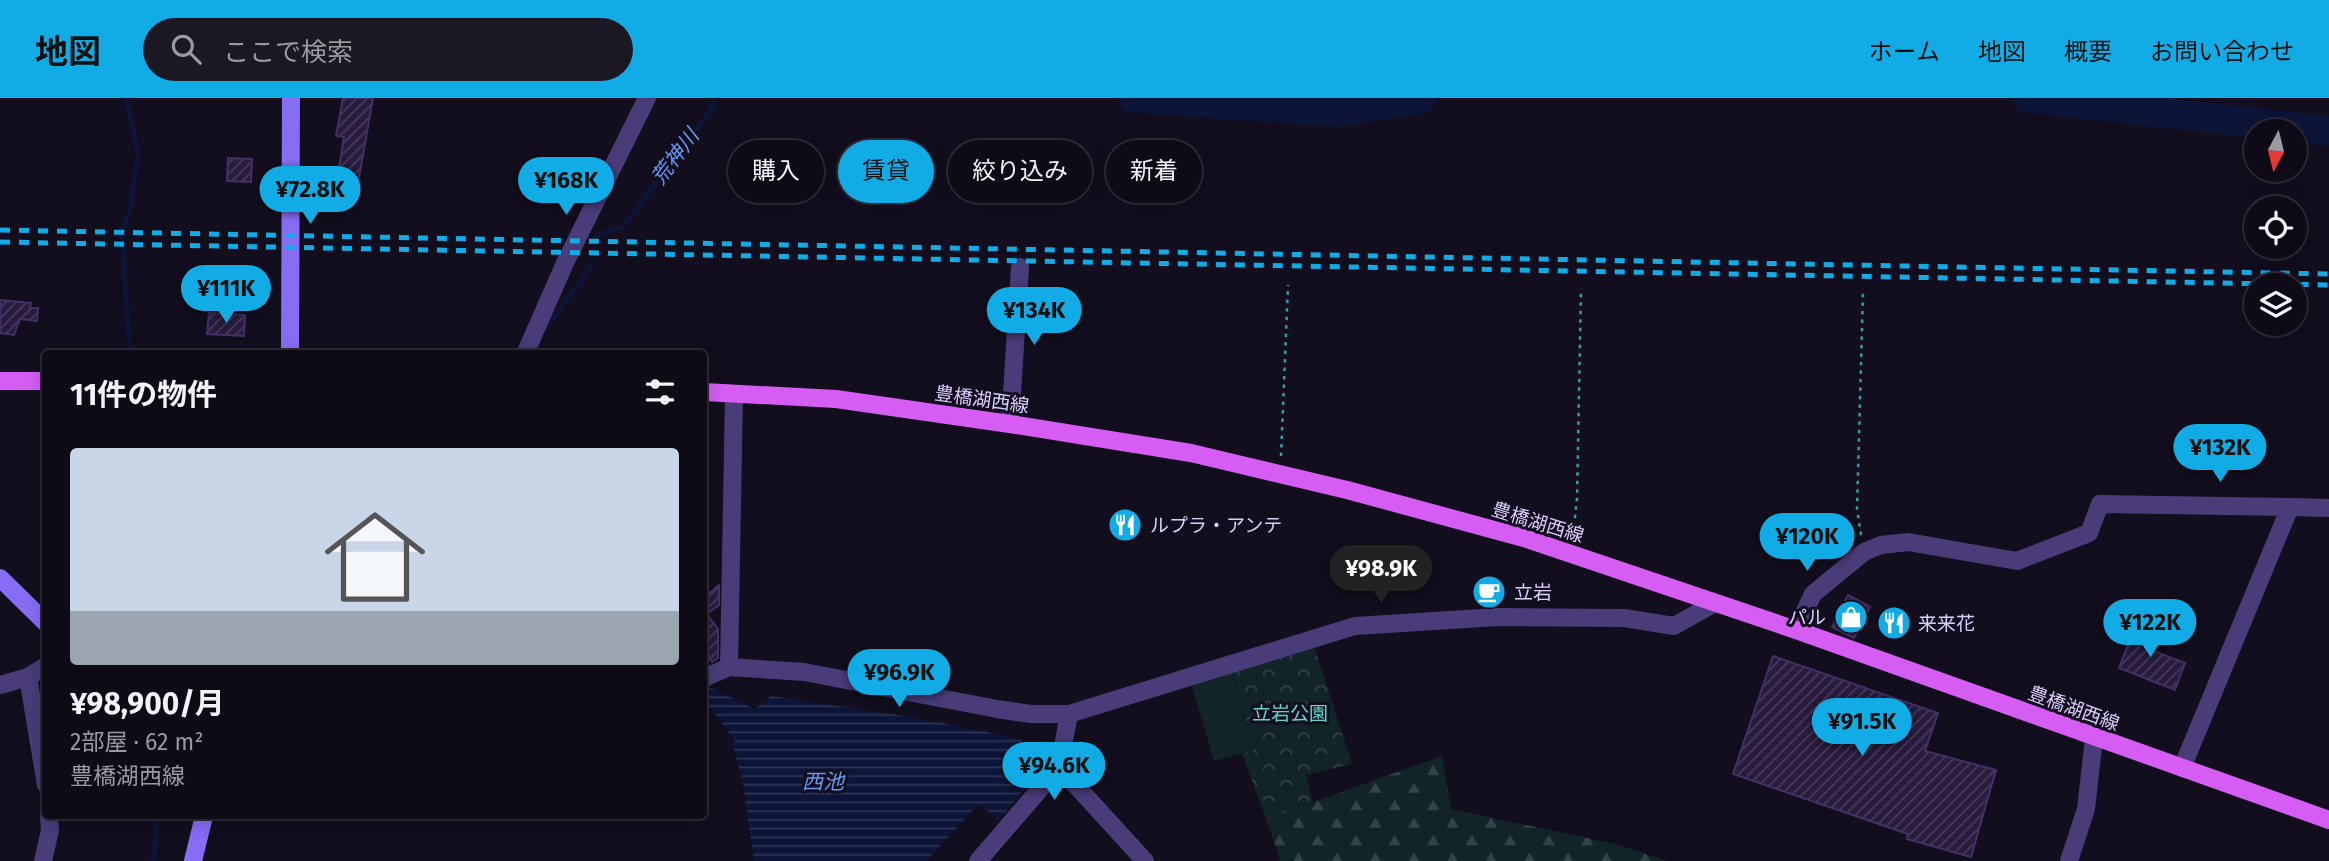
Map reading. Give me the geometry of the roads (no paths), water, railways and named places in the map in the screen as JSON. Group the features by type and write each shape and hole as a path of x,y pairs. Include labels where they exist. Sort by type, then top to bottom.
{"main road":[{"path":"290,350 291,98"},
{"path":"0,381 42,381"},
{"name":"豊橋湖西線","path":"707,392 836,399 1191,453 1499,531 1796,630 2329,820"},
{"path":"0,578 42,619"},
{"path":"194,861 203,819"}],"street":[{"path":"527,350 565,263 646,98"},
{"path":"1010,424 1020,267"},
{"path":"729,667 734,394"},
{"path":"1796,630 1813,594 1864,552 1881,545 1908,542 2017,561 2089,533 2100,504 2329,508"},
{"path":"2182,768 2290,507"},
{"path":"707,677 729,667 804,672 997,709 1031,714 1069,714 1355,626 1497,617 1623,618 1674,626 1716,603"},
{"path":"0,685 28,677 42,668"},
{"path":"28,677 42,761"},
{"path":"978,861 1059,767 1069,714"},
{"path":"2069,861 2086,809 2094,738"},
{"path":"1059,767 1145,861"},
{"path":"43,861 50,830 49,819"}],"water":[{"name":"西池","path":"711,688 755,709 771,696 912,717 1020,739 1043,768 999,819 978,804 926,861 754,861 743,783 733,745 735,741 707,703 707,690"}],"waterway":[{"path":"126,98 138,153 131,206 122,232 130,350"},
{"name":"荒神川","path":"597,235 624,226 712,108 714,98"},
{"path":"1134,98 1340,112 1422,98"},
{"path":"2028,98 2329,131"},
{"name":"荒神川","path":"546,328 594,263"},
{"path":"153,861 156,832 154,819"}],"railway":[{"path":"0,230 2329,274"},
{"path":"0,242 2329,285"}],"place":[{"name":"ルプラ・アンテ","path":"1125,525"},
{"name":"立岩","path":"1489,592"},
{"name":"パル","path":"1851,617"},
{"name":"来来花","path":"1894,623"}],"park label":[{"name":"立岩公園","path":"1290,713"}]}
